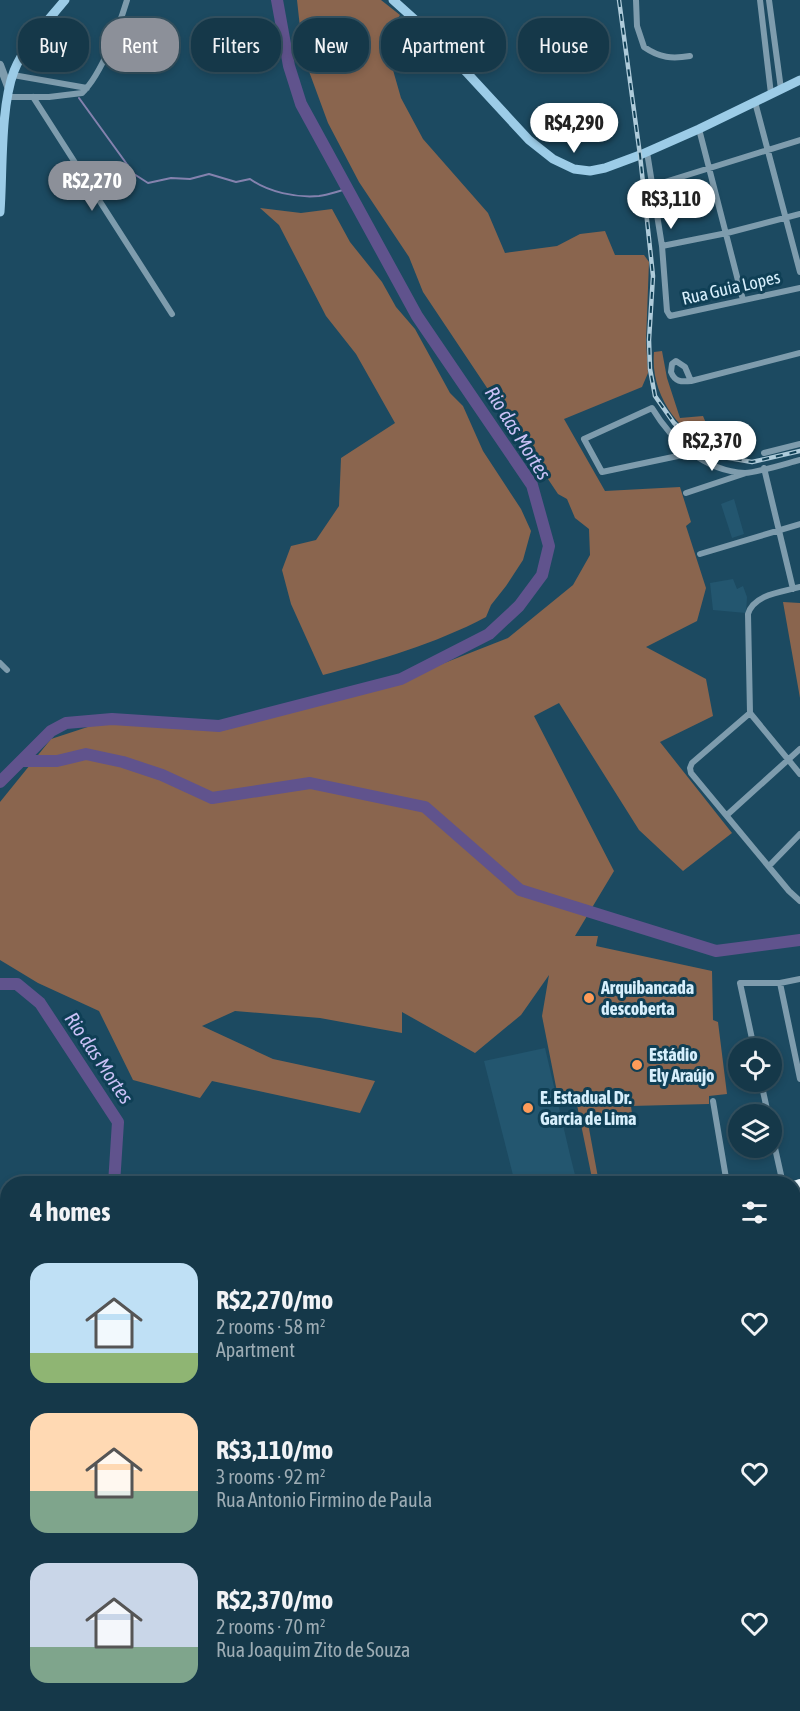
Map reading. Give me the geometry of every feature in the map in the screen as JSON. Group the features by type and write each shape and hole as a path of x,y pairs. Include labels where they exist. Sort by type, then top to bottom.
{"main road":[{"path":"0,213 5,94 33,39 65,0"},
{"path":"393,0 432,35 529,140 554,159 573,169 590,171 605,168 647,152 800,80"}],"street":[{"path":"0,65 5,94 33,97 82,93 87,88 116,33 127,0"},
{"path":"636,0 637,26 644,47 661,56 673,58 690,56"},
{"path":"760,0 771,94"},
{"path":"769,0 781,89"},
{"path":"762,19 771,18"},
{"path":"13,75 87,88"},
{"path":"33,97 172,314"},
{"path":"755,102 800,272"},
{"path":"699,129 743,300"},
{"path":"652,186 800,140"},
{"path":"647,152 662,246 727,233 800,214"},
{"name":"Rua Guia Lopes","path":"662,246 669,316 800,288"},
{"path":"691,381 800,353"},
{"path":"692,453 602,472 584,439 652,408 676,441 705,462 746,473"},
{"path":"764,453 800,444"},
{"path":"686,493 746,473 800,460"},
{"path":"764,468 796,588 766,596 750,606 748,614 750,713 800,774"},
{"path":"700,554 800,524"},
{"path":"0,663 7,670"},
{"path":"750,713 692,763 691,773 800,901"},
{"path":"727,815 800,749"},
{"path":"769,866 800,834"},
{"path":"752,1038 740,983 780,983 800,979"},
{"path":"780,983 800,1079"},
{"path":"713,1101 726,1176"},
{"path":"777,1158 781,1176"}],"shaded area":[{"path":"297,0 381,0 400,15 398,18 381,18 381,72 394,72 401,98 423,139 488,213 505,253 557,246 580,234 605,231 615,255 644,255 649,262 646,341 648,373 642,387 564,419 605,491 680,487 691,522 686,526 706,588 697,621 646,647 706,679 713,716 660,742 732,833 683,871 639,830 559,703 534,716 614,871 575,936 598,936 596,946 712,971 713,1020 718,1022 727,1094 709,1096 709,1104 631,1106 632,1114 588,1123 598,1176 592,1176 576,1100 559,1102 542,1016 549,975 521,1015 475,1053 402,1012 402,1033 320,1018 235,1011 202,1026 273,1059 375,1081 360,1113 212,1081 200,1098 133,1080 99,1011 38,983 0,960 0,802 51,739 112,719 220,726 401,680 508,638 573,585 590,555 589,529 575,518 567,499 558,494 423,292 409,257 359,182 328,123 309,72 369,72 369,18 299,18"},
{"path":"260,208 301,213 332,209 350,242 382,282 396,307 415,329 450,393 463,406 483,451 521,509 531,531 523,560 491,605 486,617 427,643 323,675 291,604 282,570 291,546 316,540 339,506 341,458 395,423 356,354 326,316 279,225"},
{"path":"662,351 667,378 680,418 703,416 718,451 704,444 680,424 662,398 654,368 654,352"},
{"path":"734,499 744,534 732,538 721,504"},
{"path":"733,579 737,589 743,586 747,597 746,613 713,610 710,583"},
{"path":"783,602 800,603 800,698"},
{"name":"E. Estadual Dr. Garcia de Lima","path":"545,1048 575,1176 513,1176 484,1061"}],"waterway":[{"name":"Rio das Mortes","path":"0,782 51,731 66,723 112,719 219,726 401,679 489,634 519,606 542,575 549,546 532,485 417,316 301,104 289,66 277,0"},
{"path":"79,98 134,174 148,183 171,178 190,179 209,174 236,182 250,179 274,191 301,196 322,195 347,189"},
{"path":"22,761 57,761 86,754 123,762 162,775 212,798 310,783 425,807 520,890 716,951 800,940"},
{"name":"Rio das Mortes","path":"0,984 17,984 40,1003 118,1122 115,1176"}],"railway":[{"path":"619,0 640,155 653,276 649,340 650,369 655,396 674,423 699,446 723,457 752,462 800,451"}],"place":[{"name":"Arquibancada descoberta","path":"589,998"},
{"name":"Estádio Ely Araújo","path":"637,1065"},
{"name":"E. Estadual Dr. Garcia de Lima","path":"528,1108"}]}
